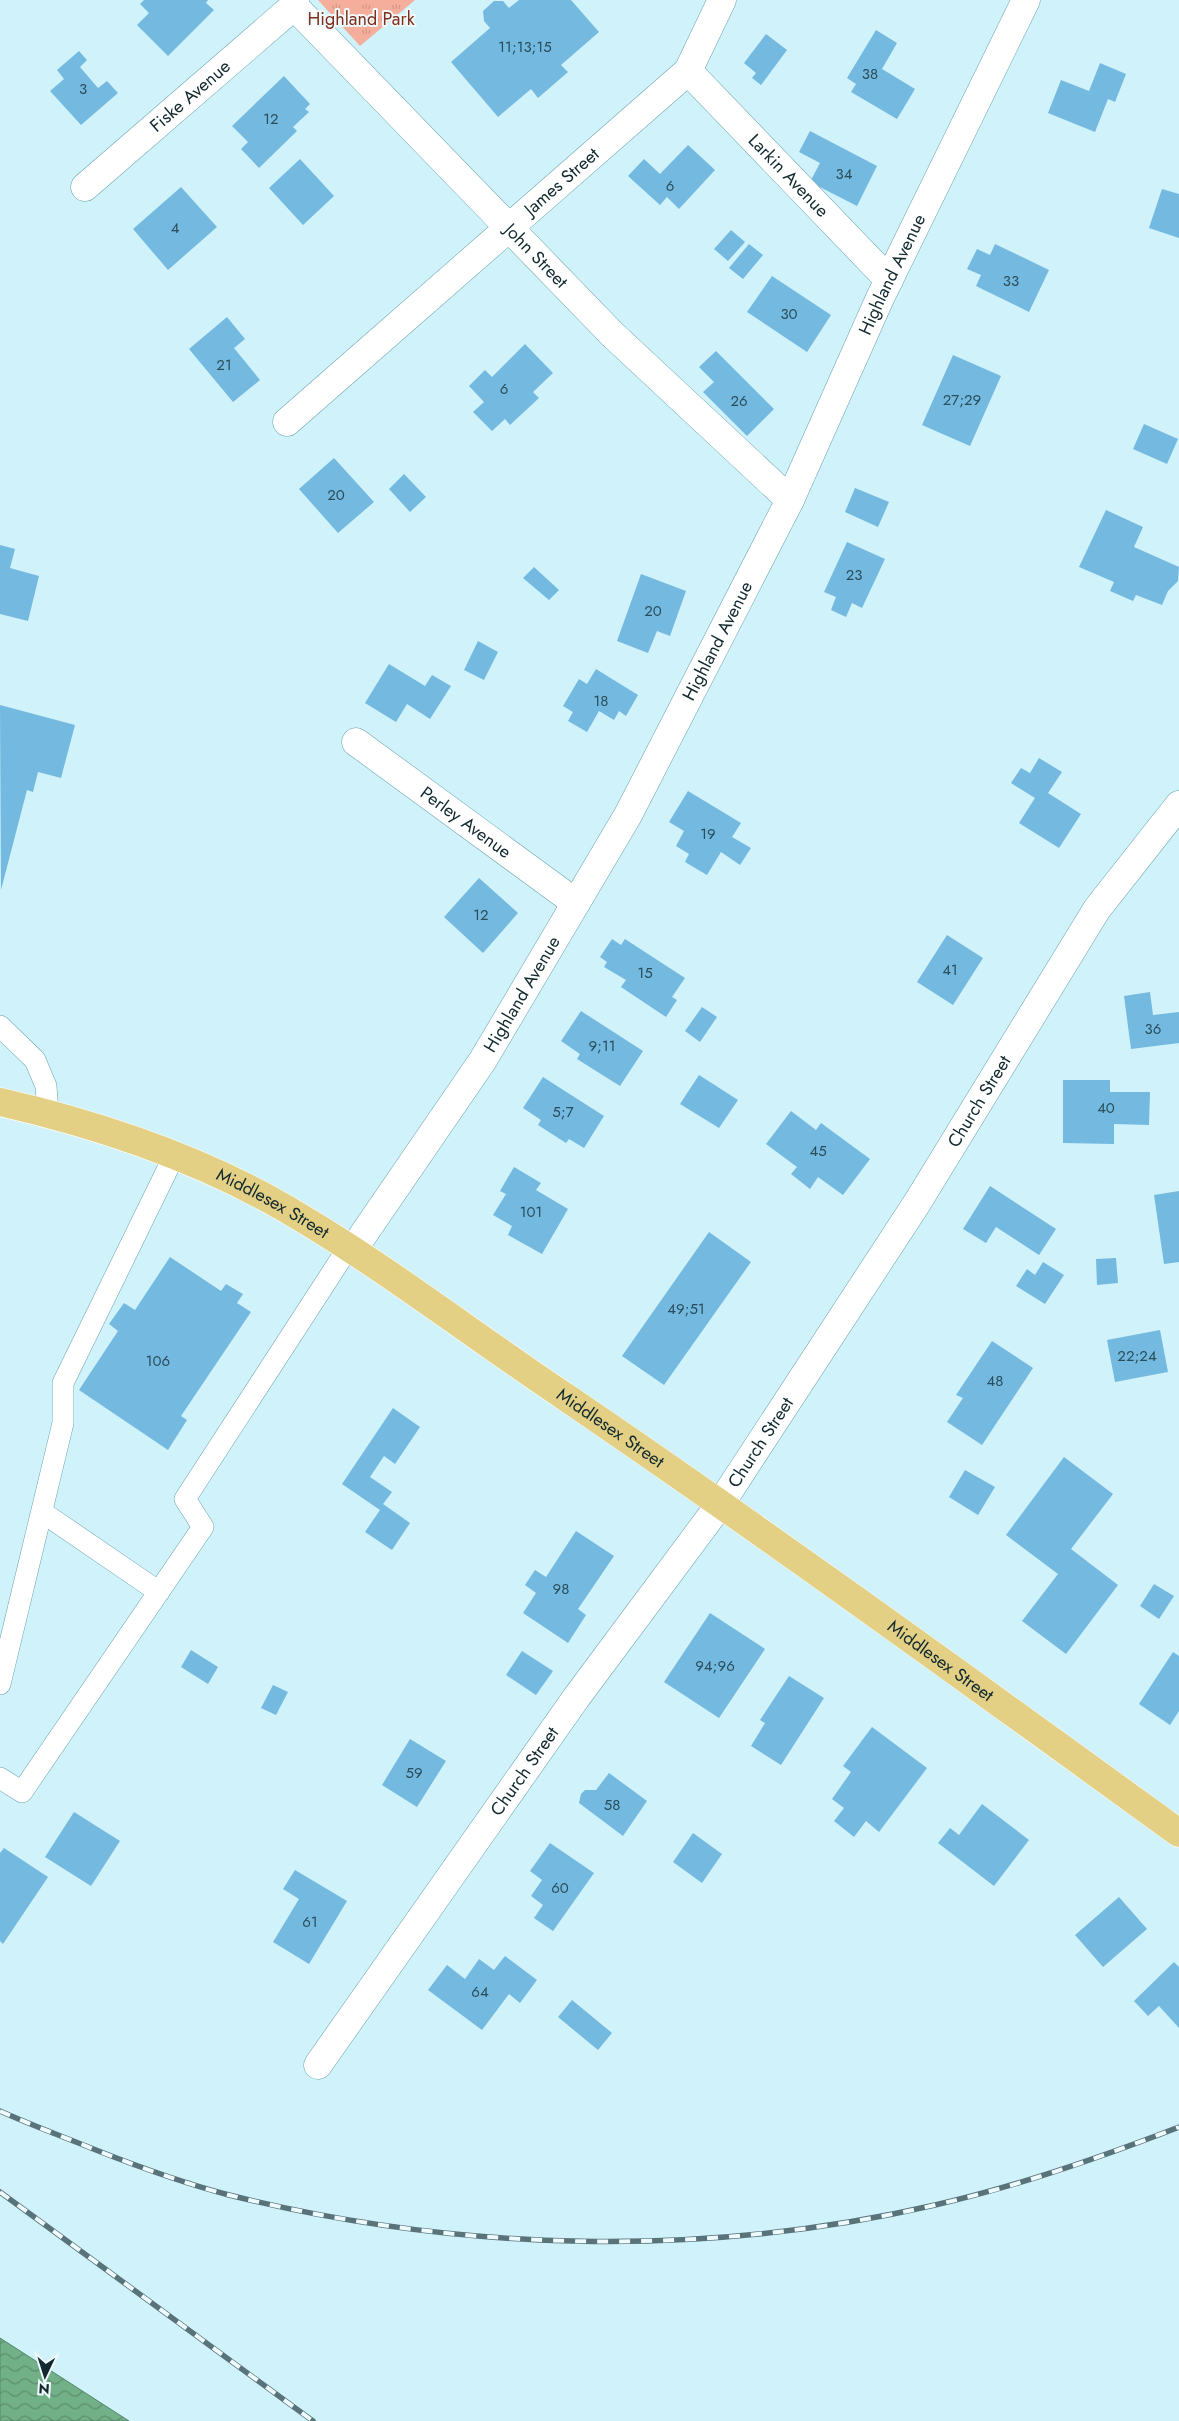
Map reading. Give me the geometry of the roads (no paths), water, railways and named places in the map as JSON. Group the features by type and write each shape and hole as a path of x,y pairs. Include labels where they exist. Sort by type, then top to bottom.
{"main road":[{"name":"Middlesex Street","path":"0,1102 48,1112 175,1154 286,1209 350,1249 721,1503 1179,1833"}],"street":[{"name":"James Street","path":"287,422 688,70 722,0"},
{"name":"Highland Avenue","path":"350,1249 483,1060 628,815 790,500 889,280 1026,0"},
{"name":"Fiske Avenue","path":"85,187 295,3"},
{"name":"John Street","path":"295,3 612,334 790,500"},
{"name":"Larkin Avenue","path":"688,70 889,280"},
{"name":"Perley Avenue","path":"356,742 576,904"},
{"name":"Church Street","path":"318,2065 576,1698 721,1503 916,1203 1098,909 1179,805"}],"lane":[{"path":"0,1026 35,1060 46,1086 48,1112"},
{"path":"0,1684 63,1423 63,1384 175,1154"},
{"path":"0,1778 22,1792 203,1527 185,1499 350,1249"},
{"path":"42,1512 159,1592"}],"water":[{"path":"0,2338 129,2421 0,2421"}],"railway":[{"path":"0,2111 145,2169 229,2195 316,2214 404,2228 492,2237 582,2241 671,2240 760,2234 848,2222 935,2205 997,2189 1119,2150 1179,2127"},
{"path":"0,2192 313,2421"}],"park label":[{"name":"Highland Park","path":"361,19"}]}
